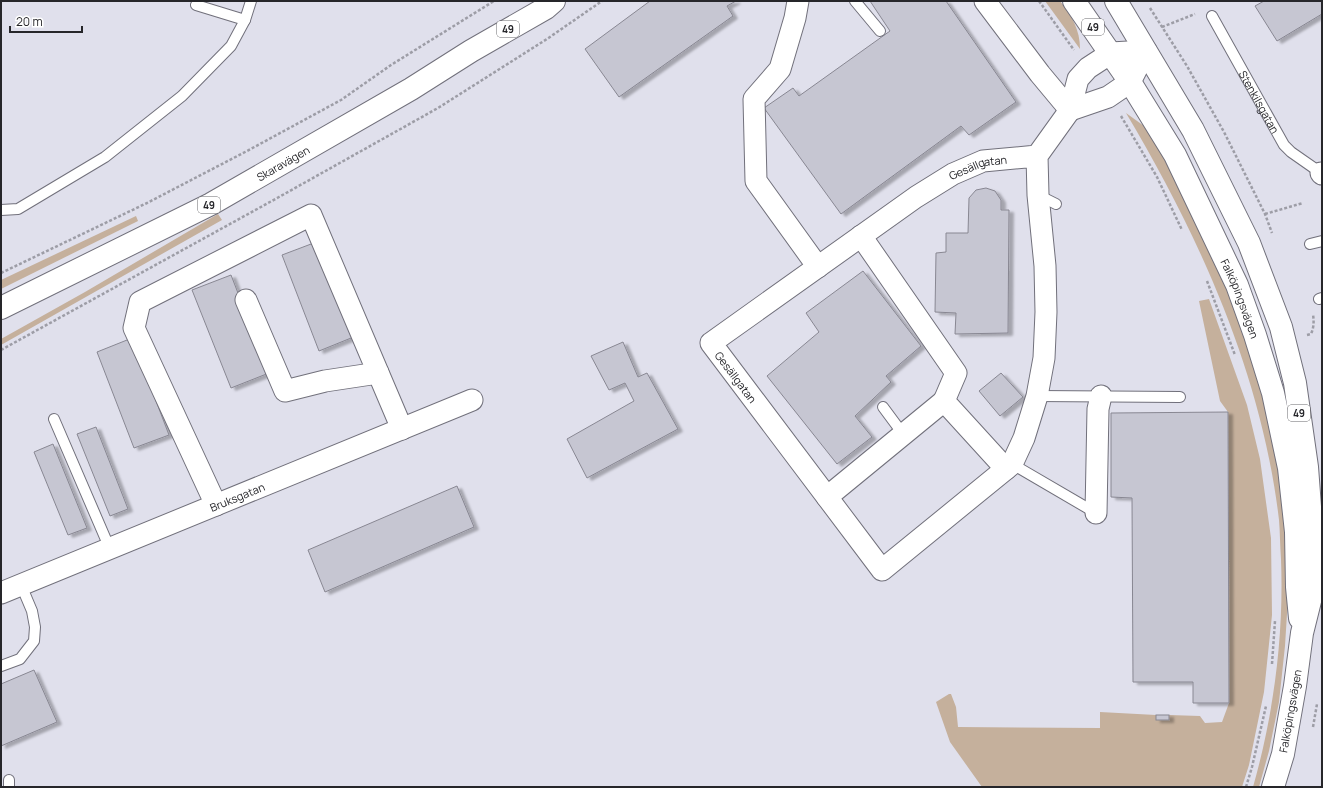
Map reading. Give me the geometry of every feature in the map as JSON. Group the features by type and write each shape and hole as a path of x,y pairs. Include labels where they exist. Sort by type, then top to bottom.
{"main road":[{"name":"Skaravägen","path":"1,308 211,204 411,89 471,51 546,8 554,1"},
{"name":"Falköpingsvägen","path":"1074,1 1111,53 1175,154 1237,285 1255,335 1273,393 1289,468 1296,532 1297,587 1302,633"},
{"name":"Falköpingsvägen","path":"1116,1 1193,130 1249,243 1281,327 1295,382 1307,467 1312,533 1313,589 1302,633 1295,686 1283,754 1273,787"}],"street":[{"path":"798,1 795,18 780,69 754,99 756,181 818,267"},
{"path":"985,1 1040,74 1070,110"},
{"path":"1070,110 1108,97 1130,82 1146,51"},
{"path":"861,236 956,373 944,401 827,497 882,570 1009,467 1024,438 1037,396 1044,358 1046,312 1045,266 1036,156 1070,110 1078,79 1088,68 1111,53 1146,51"},
{"name":"Gesällgatan","path":"827,497 711,343 916,197 954,174 983,161 1036,156"},
{"path":"216,505 134,328 140,302 311,215 402,429"},
{"path":"246,300 285,391 325,381 378,373"},
{"path":"1096,513 1098,409 1101,396"},
{"name":"Bruksgatan","path":"1,593 472,400"},
{"path":"944,401 1009,467"}],"lane":[{"path":"1,210 18,209 105,157 182,96 231,46 245,20 251,1"},
{"path":"855,1 880,30"},
{"path":"196,5 245,20"},
{"name":"Stenkilsgatan","path":"1212,16 1284,145 1304,162 1322,174"},
{"path":"1038,195 1056,204"},
{"path":"1310,244 1322,241"},
{"path":"1037,396 1180,397"},
{"path":"883,407 903,434"},
{"path":"54,419 110,549"},
{"path":"1009,467 1096,513"},
{"path":"1,666 20,659 34,641 36,627 32,611 21,585"}],"path":[{"path":"1,273 146,203 341,100 391,65 494,1"},
{"path":"1,350 279,198 438,108 547,39 602,1"},
{"path":"1039,1 1078,55"},
{"path":"1162,27 1201,11"},
{"path":"1119,114 1157,177 1183,231"},
{"path":"1266,214 1303,203"},
{"path":"1207,279 1236,358"},
{"path":"1305,336 1311,334 1314,323 1312,304 1320,298"},
{"path":"1272,665 1275,620"},
{"path":"1246,787 1267,702"}],"shaded area":[{"path":"1045,1 1060,1 1072,18 1077,29 1080,49"},
{"path":"1126,113 1151,131 1161,147 1227,283 1265,388 1282,480 1289,582 1285,646 1279,702 1269,751 1259,787 1253,787 1267,731 1272,702 1281,616 1282,588 1279,520 1271,466 1243,360 1224,309 1179,209"},
{"path":"218,214 222,220 1,345 1,339 85,292"},
{"path":"136,216 138,221 1,289 1,280"},
{"path":"1209,299 1247,405 1260,459 1271,538 1272,615 1264,692 1249,765 1242,787 982,787 950,742 936,702 949,694 951,694 956,707 958,727 1100,728 1100,712 1156,715 1156,720 1169,720 1169,715 1200,716 1205,723 1222,722 1229,703 1228,412 1220,401 1199,301"},
{"path":"707,786 712,787 586,787"}],"building":[{"path":"650,1 736,1 727,6 733,16 619,97 585,49"},
{"path":"870,1 946,1 1016,102 969,135 961,126 841,214 764,108 793,88 799,96 890,31"},
{"path":"1264,1 1321,1 1322,14 1277,41 1255,6"},
{"path":"986,188 995,191 1001,200 1001,210 1009,210 1008,333 955,334 956,313 935,312 936,253 946,252 946,233 968,233 969,198 976,190"},
{"path":"319,241 356,336 319,351 282,255"},
{"path":"863,271 921,346 886,376 891,382 855,416 872,437 837,464 767,376 819,332 806,313"},
{"path":"231,275 269,373 231,388 192,290"},
{"path":"132,338 169,435 134,448 97,352"},
{"path":"623,342 638,377 647,373 678,429 587,478 567,439 634,401 625,383 609,390 591,356"},
{"path":"1001,373 1023,397 1000,416 979,391"},
{"path":"1228,412 1229,703 1193,703 1193,682 1133,682 1132,498 1111,497 1111,413"},
{"path":"96,427 128,509 110,516 77,434"},
{"path":"53,444 87,528 68,535 34,452"},
{"path":"457,486 474,527 325,592 308,550"},
{"path":"34,670 57,722 1,746 1,684"},
{"path":"1156,715 1169,715 1169,720 1156,720"}]}
